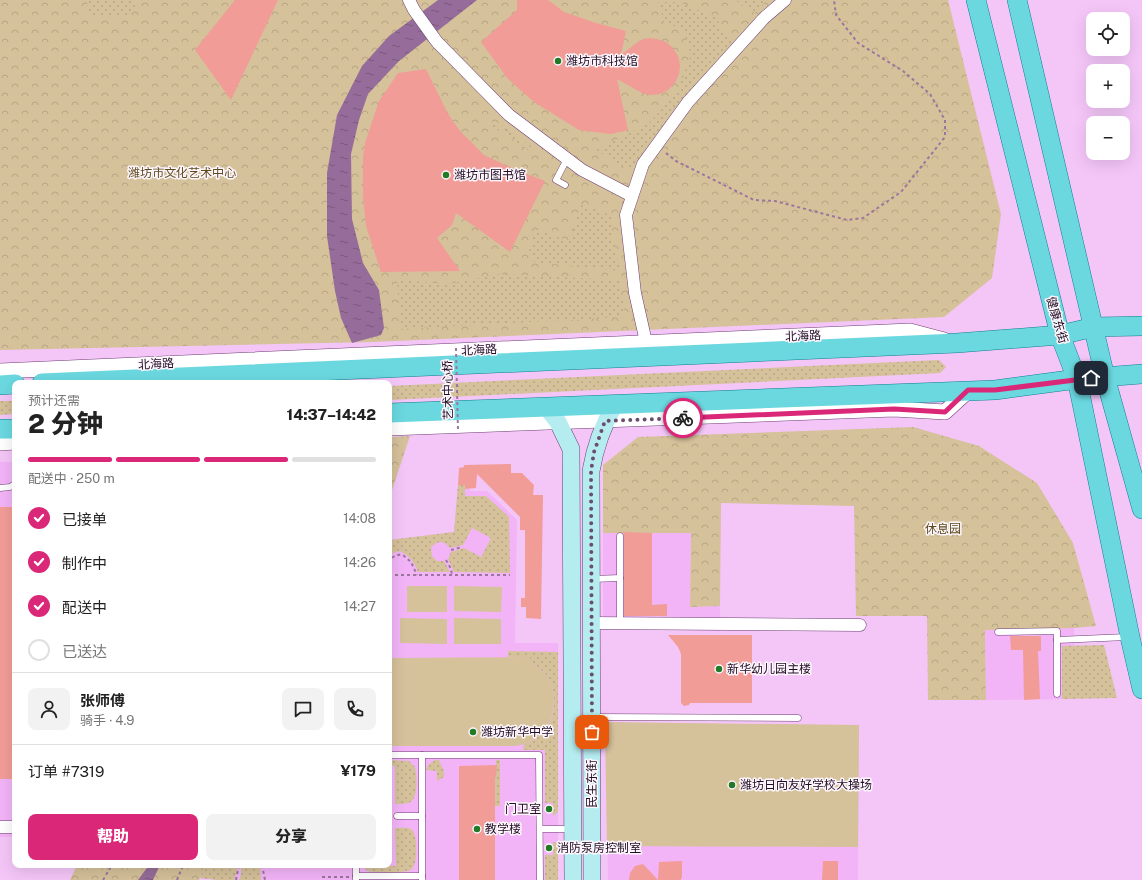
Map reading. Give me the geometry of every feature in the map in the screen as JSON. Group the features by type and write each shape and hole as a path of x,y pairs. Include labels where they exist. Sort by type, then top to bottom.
{"main road":[{"name":"健康东街","path":"976,0 1060,335 1077,379 1142,689"},
{"path":"1017,0 1105,377 1142,509"},
{"name":"北海路","path":"97,380 704,347 880,339 957,343 1060,335 1094,327 1142,326"},
{"path":"392,413 615,404 894,401 968,390 995,390 1077,379 1142,374"},
{"path":"0,385 12,384"},
{"name":"民生东街","path":"592,880 591,471 594,452 605,421 615,404"},
{"name":"民生东街","path":"546,407 558,422 571,449 573,880"},
{"path":"0,429 12,429"}],"street":[{"path":"646,342 635,293 626,215 643,164 688,102 764,18 785,0"},
{"path":"411,5 437,42 509,115 582,170 632,196"},
{"name":"北海路","path":"0,371 646,342 704,347"},
{"path":"392,428 605,421 894,401"},
{"path":"0,443 12,442"},
{"path":"591,623 860,625"},
{"path":"0,827 12,827"}],"lane":[{"path":"565,185 556,180 567,159"},
{"path":"0,488 12,486"},
{"path":"620,536 620,623"},
{"path":"591,579 620,578"},
{"path":"998,632 1057,631 1057,694"},
{"path":"1057,640 1130,637"},
{"path":"592,717 798,718"},
{"path":"392,755 539,755 540,880"},
{"path":"356,878 422,878 422,755"},
{"path":"397,816 422,816"},
{"path":"540,829 573,829"}],"path":[{"path":"656,146 676,160 754,200 775,201 847,220 863,218 901,192 945,137 945,120 930,94 903,71 858,42 836,15 834,0"},
{"name":"艺术中心桥","path":"456,348 458,431"},
{"path":"451,550 462,547"},
{"path":"392,558 395,555 403,555 411,562 417,574"},
{"path":"446,560 452,574"},
{"path":"392,574 510,574"},
{"path":"103,880 110,868"},
{"path":"177,880 183,868"},
{"path":"236,880 239,868"},
{"path":"263,868 265,880"},
{"path":"322,877 331,879 356,878"}],"shaded area":[{"path":"0,462 12,462 12,837 0,837"},
{"name":"潍坊新华中学","path":"458,485 465,485 465,489 470,489 470,491 487,491 517,520 515,643 558,643 558,880 218,880 200,878 205,868 392,868 392,540 454,532"},
{"path":"603,533 691,533 690,607 720,606 720,631 603,628"},
{"path":"1074,628 1076,699 986,700 985,630"},
{"name":"潍坊日向友好学校大操场","path":"605,722 755,727 859,725 858,880 608,880"}],"green space":[{"name":"潍坊市文化艺术中心","path":"0,0 948,0 1001,214 992,278 944,317 372,342 0,350"},
{"path":"86,0 137,0 131,15 90,15"},
{"path":"735,0 767,0 755,13"},
{"path":"658,2 679,2 715,17 732,42 663,128 631,172 596,150 649,123 677,93 691,55 683,28 665,24"},
{"path":"493,121 534,148 531,151 490,125"},
{"path":"581,205 611,215 613,242 621,271 534,262 529,252 535,229 569,241"},
{"path":"500,274 620,280 625,317 400,329 397,280 448,284"},
{"path":"939,360 946,367 940,373 392,400 392,386"},
{"path":"0,401 12,401 12,414 0,415"},
{"name":"休息园","path":"913,427 979,446 1037,483 1073,543 1096,626 1074,628 985,630 986,700 928,700 927,616 856,616 854,506 721,503 720,606 690,607 691,533 603,533 603,465 638,437"},
{"path":"410,436 392,490 392,437"},
{"path":"458,485 465,485 465,496 486,496 509,517 510,573 454,572 448,559 451,552 464,548 481,557 491,538 472,528 463,545 450,548 443,542 438,542 431,548 432,556 437,561 444,561 450,572 418,572 412,560 407,555 400,551 392,554 392,540 454,532"},
{"path":"407,586 447,586 447,612 407,612"},
{"path":"454,586 502,587 501,612 454,611"},
{"path":"400,618 447,619 447,644 400,643"},
{"path":"454,618 501,619 501,644 454,644"},
{"path":"1104,645 1117,698 1062,699 1062,646"},
{"path":"508,651 558,652 558,812 553,816 553,803 545,803 545,750 523,750 524,744 534,740 549,724 554,704 554,693 545,673 530,662 530,657 508,657"},
{"path":"530,657 530,662 545,673 553,692 554,703 549,723 544,731 536,738 525,744 514,746 392,746 392,658"},
{"name":"潍坊日向友好学校大操场","path":"605,722 859,725 858,847 607,846"},
{"path":"392,760 409,761 415,767 417,781 416,793 412,801 408,803 395,804 395,766 392,766"},
{"path":"435,760 439,760 444,771 444,777 437,781 437,771 426,770 428,765"},
{"path":"496,760 500,760 500,806 495,806"},
{"path":"395,828 409,828 415,836 416,842 416,855 412,869 404,872 383,873 370,872 364,868 392,868 392,866 396,866"},
{"path":"553,842 558,843 558,880 545,880 545,855 553,855"},
{"path":"76,868 205,868 199,880 70,880"},
{"path":"205,868 238,868 234,880 200,878"},
{"path":"241,868 260,868 261,880 239,880"}],"water":[{"path":"438,0 477,0 399,61 368,94 359,120 351,154 352,219 363,263 379,290 384,328 381,335 352,343 341,318 335,291 327,236 327,173 337,115 362,66 389,36"},
{"path":"147,868 159,868 153,880 138,880"}],"building":[{"path":"235,0 278,0 231,100 195,50"},
{"name":"潍坊市科技馆","path":"517,0 548,0 564,12 626,31 621,55 639,41 648,38 666,42 673,48 678,56 680,65 679,74 675,83 668,90 660,94 651,95 642,93 617,79 628,130 611,134 579,130 534,102 508,79 481,42 517,10"},
{"name":"潍坊市图书馆","path":"426,69 448,114 460,131 484,155 545,181 510,252 456,213 452,225 437,238 460,271 381,272 366,226 363,196 363,157 365,143 379,101 398,73"},
{"path":"511,464 511,473 522,473 534,485 533,495 543,495 541,619 526,618 526,607 521,607 521,598 525,598 525,530 520,530 520,517 477,474 476,488 465,489 465,485 458,485 459,468 464,467 464,465"},
{"path":"0,507 12,507 12,779 0,779"},
{"path":"623,532 652,533 652,605 667,604 667,616 624,616"},
{"name":"新华幼儿园主楼","path":"668,635 752,635 752,703 690,703 689,705 684,706 681,703 681,654 678,647"},
{"path":"1010,636 1041,636 1041,651 1038,651 1040,699 1024,700 1023,650 1011,650"},
{"name":"教学楼","path":"497,765 495,777 495,880 459,880 459,766"},
{"path":"682,861 681,880 658,880 659,862"},
{"path":"823,861 838,861 838,880 822,880"},
{"path":"643,864 658,880 629,880 630,873 635,866"}],"way so far":[{"path":"592,732 591,471 594,452 605,421 683,418"}],"place":[{"name":"潍坊市科技馆","path":"558,61"},
{"name":"潍坊市图书馆","path":"446,175"},
{"name":"新华幼儿园主楼","path":"719,669"},
{"name":"潍坊新华中学","path":"473,732"},
{"name":"潍坊日向友好学校大操场","path":"732,785"},
{"name":"门卫室","path":"549,809"},
{"name":"教学楼","path":"477,829"},
{"name":"消防泵房控制室","path":"549,848"}],"route":[{"path":"683,418 894,409 945,412 968,390 995,390 1091,378"}]}
